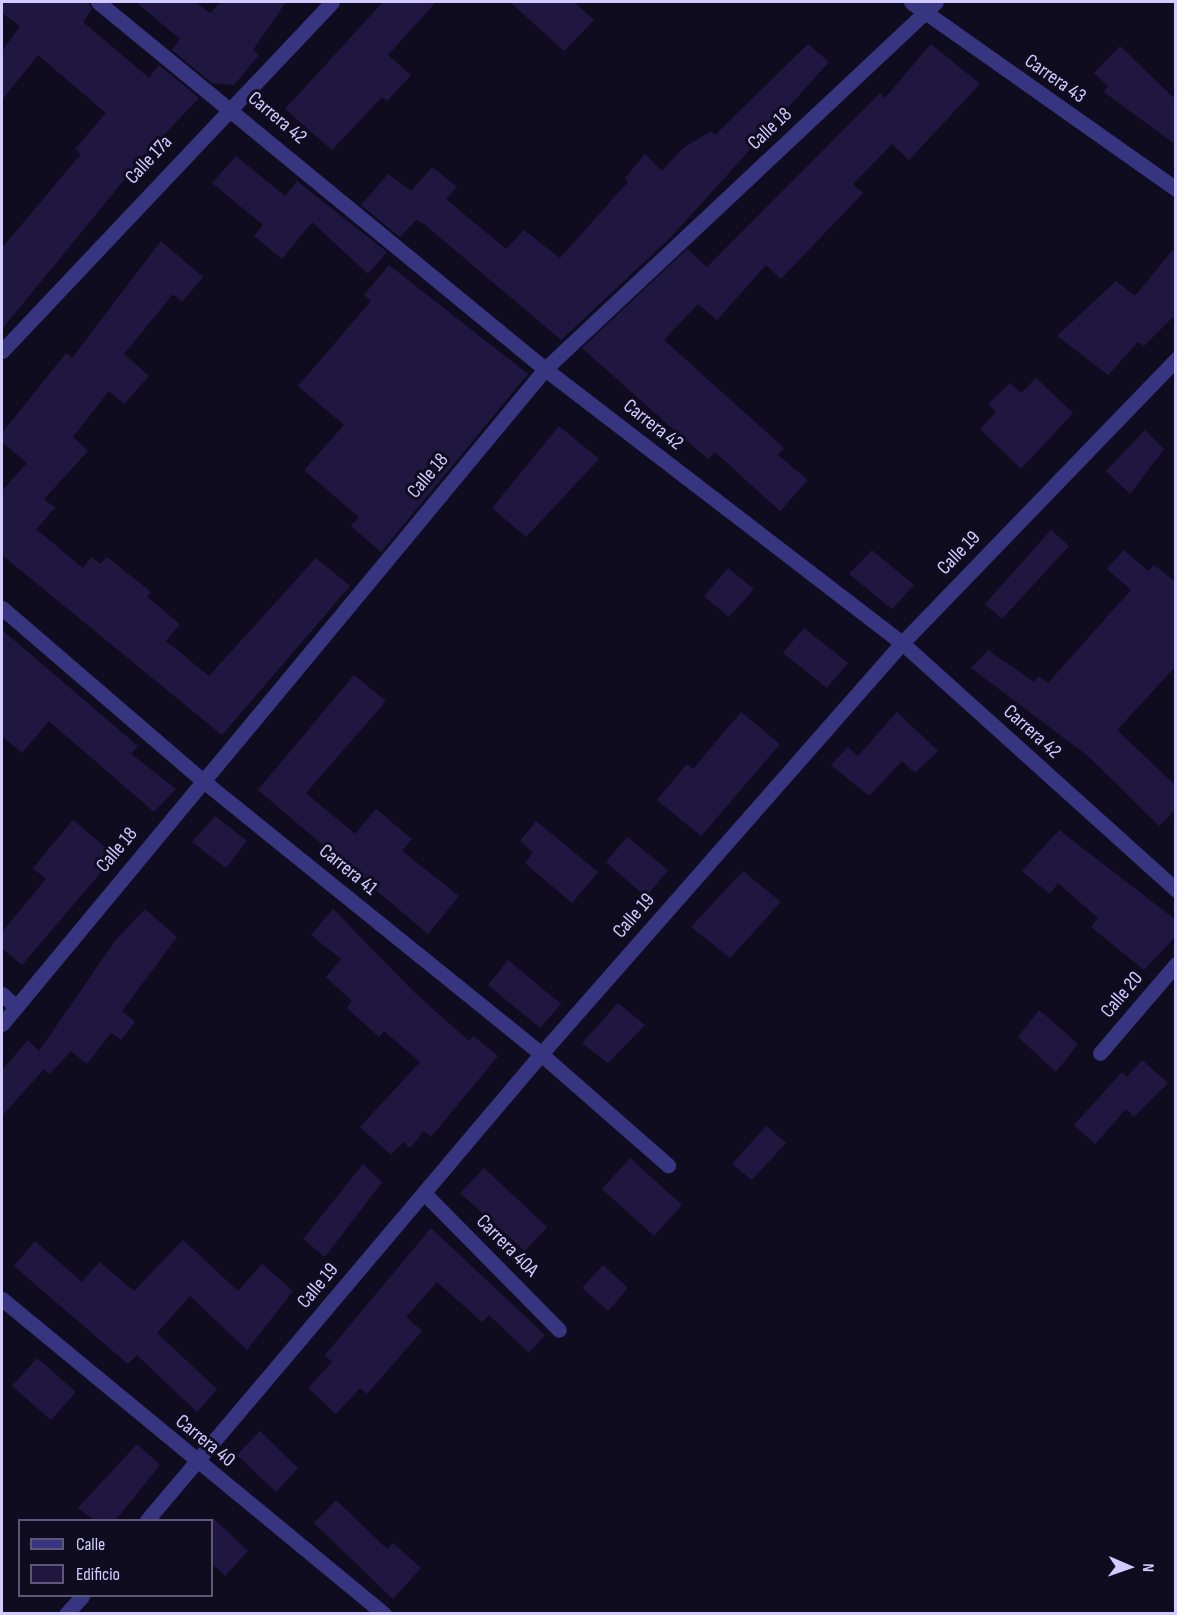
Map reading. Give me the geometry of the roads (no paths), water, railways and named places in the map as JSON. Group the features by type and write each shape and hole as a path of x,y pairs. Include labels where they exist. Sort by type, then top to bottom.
{"street":[{"name":"Carrera 42","path":"98,2 228,105 545,369 902,643 1176,890"},
{"name":"Calle 17a","path":"2,351 228,105 332,2"},
{"name":"Carrera 43","path":"911,2 1176,189"},
{"name":"Calle 18","path":"2,1024 545,369 936,2"},
{"name":"Calle 19","path":"149,1519 541,1054 902,643 1176,359"},
{"name":"Carrera 41","path":"2,608 202,780 541,1054 668,1165"},
{"name":"Calle 20","path":"1100,1053 1176,964"},
{"path":"2,994 15,1006"},
{"name":"Carrera 40A","path":"424,1193 559,1330"},
{"name":"Carrera 40","path":"2,1299 384,1614"},
{"path":"66,1614 81,1597"}]}
